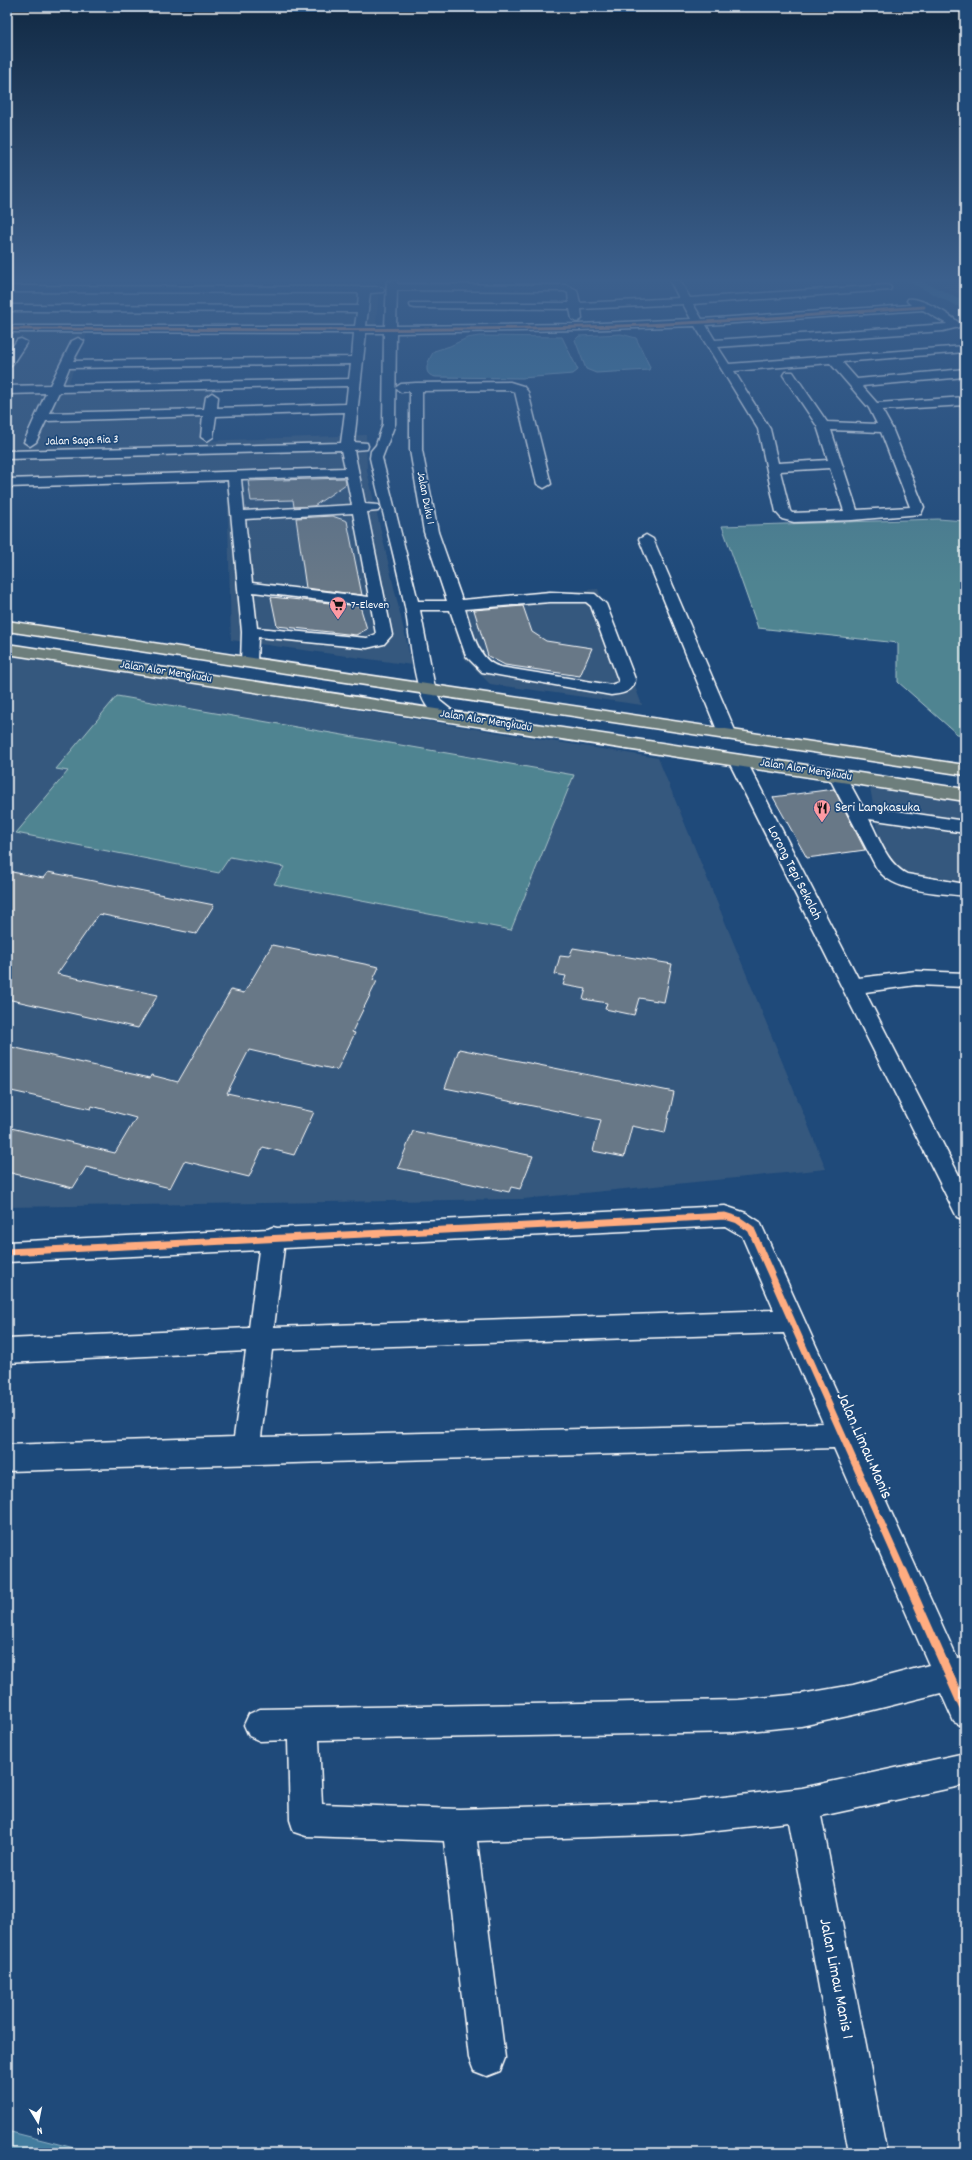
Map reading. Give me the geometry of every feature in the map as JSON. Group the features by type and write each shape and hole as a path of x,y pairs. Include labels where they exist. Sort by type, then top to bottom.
{"main road":[{"name":"Jalan Alor Mengkudu","path":"7,626 965,770"},
{"name":"Jalan Alor Mengkudu","path":"7,649 965,795"}],"street":[{"path":"30,442 57,382"},
{"path":"207,437 215,382"},
{"path":"7,390 354,382 348,440 351,472 384,635 378,640 367,643 250,632"},
{"path":"388,382 389,424 382,446 377,451 376,458 412,606 427,688 433,704 451,716"},
{"path":"735,382 764,429 783,512 787,516 794,518 912,512 917,507 886,428 874,407 855,384"},
{"path":"794,382 823,426 852,516"},
{"path":"855,384 875,382"},
{"path":"388,388 510,386 519,389 522,392 544,484"},
{"name":"Jalan Duku 1","path":"416,388 416,450 420,482 431,532 456,605 474,656 488,669 611,690 620,689 627,684 627,679 598,604 590,597 550,597 456,605"},
{"path":"874,407 965,401"},
{"path":"42,417 351,408"},
{"path":"823,426 886,428"},
{"path":"333,434 348,440 382,446"},
{"path":"192,437 223,436"},
{"name":"Jalan Saga Ria 3","path":"7,443 138,439"},
{"path":"7,455 174,451 348,440"},
{"path":"170,478 174,451"},
{"path":"772,467 835,464"},
{"path":"7,483 351,472"},
{"path":"234,476 250,632 249,662"},
{"path":"238,515 387,508"},
{"path":"646,539 728,735"},
{"path":"245,587 377,602"},
{"path":"412,606 456,605"},
{"name":"Lorong Tepi Sekolah","path":"737,760 965,1210"},
{"path":"837,775 886,867 893,876 902,880 965,890"},
{"path":"856,810 965,827"},
{"path":"851,986 916,978 965,980"},
{"name":"Jalan Limau Manis","path":"273,1237 725,1216 738,1220 751,1229 842,1435 958,1673 965,1711"},
{"path":"7,1252 273,1237 246,1450"},
{"path":"7,1351 260,1339 792,1321"},
{"path":"7,1458 246,1450 842,1435"},
{"path":"260,1725 738,1716 816,1708 958,1673"},
{"path":"303,1725 306,1820 459,1825 680,1818 802,1804 965,1769"},
{"name":"Jalan Limau Manis 1","path":"802,1804 868,2153"},
{"path":"459,1825 487,2058"}],"shaded area":[{"path":"7,382 69,382 68,384 214,382 202,441 366,435 367,471 412,665 231,640 227,476 7,483"},
{"path":"598,589 642,705 490,684 463,657 445,602"},
{"path":"7,654 658,758 826,1169 523,1199 7,1207"},
{"path":"870,787 965,801 965,885 885,874"},
{"path":"7,2131 94,2153 7,2153"}],"green space":[{"path":"938,519 965,521 965,735 957,734 898,682 898,643 758,628 722,526"},
{"path":"117,696 574,775 511,930 274,884 284,867 230,857 219,873 16,833 68,771 56,769"}],"building":[{"path":"345,478 346,484 314,506 294,507 293,500 251,501 248,481"},
{"path":"332,516 347,521 362,595 306,588 296,518"},
{"path":"271,597 360,606 367,629 356,635 277,626"},
{"path":"523,606 532,632 546,641 592,648 580,676 505,665 488,656 474,610"},
{"name":"Seri Langkasuka","path":"834,789 865,850 807,858 773,797"},
{"path":"7,871 43,878 48,872 214,905 196,934 99,914 57,974 158,995 138,1028 7,999"},
{"path":"272,945 379,967 373,980 377,981 352,1032 355,1033 337,1070 249,1050 227,1093 314,1112 294,1155 263,1147 249,1177 184,1161 170,1188 86,1167 73,1188 7,1172 7,1127 115,1153 136,1118 92,1106 91,1109 7,1090 7,1046 150,1078 151,1075 178,1082 231,990 244,993"},
{"path":"573,948 672,964 664,1002 639,998 634,1015 605,1009 607,1003 583,999 586,989 563,985 566,976 555,974 560,956 569,957"},
{"path":"459,1049 674,1092 665,1133 632,1126 624,1157 593,1151 601,1120 445,1088"},
{"path":"413,1131 533,1156 520,1189 511,1187 509,1192 398,1168"}],"cycle path":[{"path":"7,1252 725,1216 738,1220 751,1229 965,1711"}],"place":[{"name":"7-Eleven","path":"338,620"},
{"name":"Seri Langkasuka","path":"822,823"}]}
